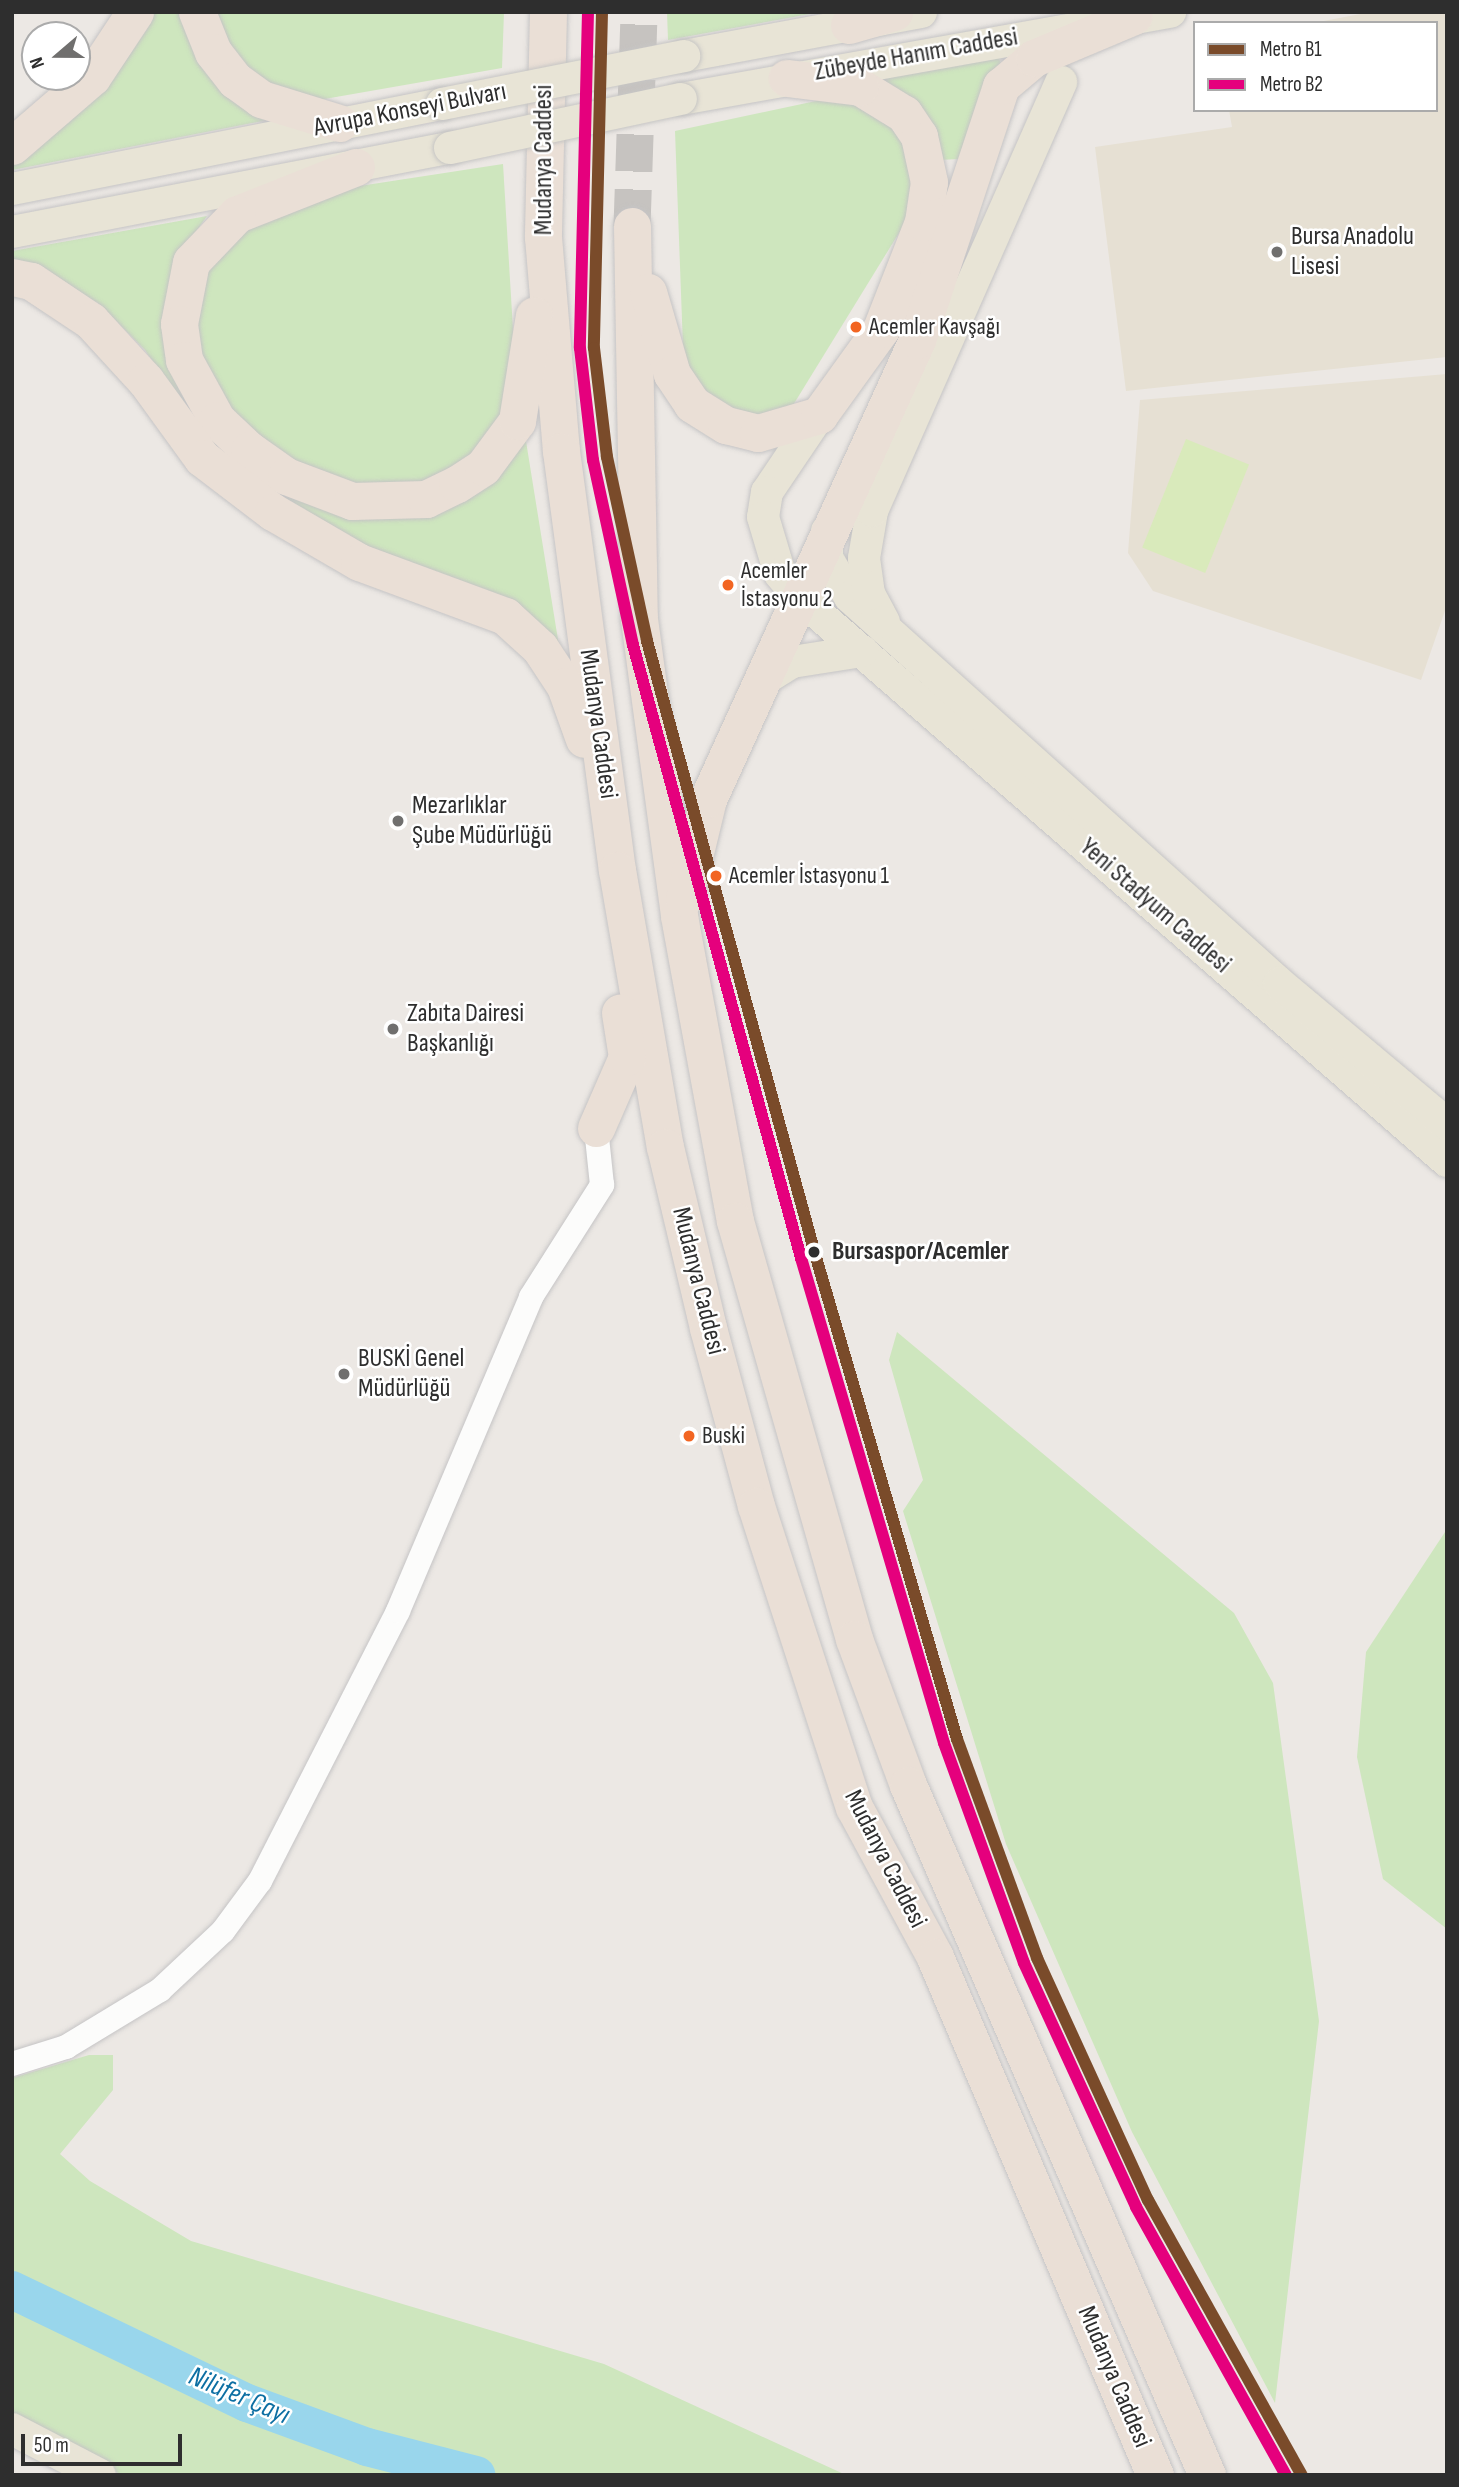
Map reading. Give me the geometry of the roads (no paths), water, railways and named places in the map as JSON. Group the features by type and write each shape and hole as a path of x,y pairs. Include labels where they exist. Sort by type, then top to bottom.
{"highway":[{"path":"12,146 92,77 135,12"},
{"path":"197,12 213,52 234,80 261,99 339,123"},
{"path":"540,12 544,61"},
{"name":"Mudanya Caddesi","path":"548,12 544,61 543,237 562,451 617,868 665,1147 708,1328 756,1506 853,1807 935,1957 1155,2475"},
{"path":"849,25 894,12"},
{"path":"679,916 708,799 768,677 827,531 917,340 1001,86 1034,58 1134,16"},
{"path":"787,78 836,80 884,98 919,136 929,182 905,282 881,330 820,415"},
{"path":"356,167 237,214 213,234 191,262 179,324 184,360 217,420 249,450 321,492 394,503 426,499 483,467 517,421 543,237"},
{"name":"Mudanya Caddesi","path":"820,415 758,433 726,425 692,404 659,338 632,226 639,619 679,916 735,1221 854,1639 908,1785 1207,2475"},
{"path":"12,276 32,281 91,321 146,381 202,458 273,512 359,562 505,616 540,648 578,717 617,868 610,943 627,1057 596,1128"}],"main road":[{"name":"Zübeyde Hanım Caddesi","path":"849,25 921,12"},
{"name":"Zübeyde Hanım Caddesi","path":"787,78 1134,16 1170,12"},
{"name":"Avrupa Konseyi Bulvarı","path":"12,189 849,25"},
{"name":"Avrupa Konseyi Bulvarı","path":"12,232 356,167 787,78"},
{"path":"886,626 869,594 863,558 872,511 1061,82"},
{"name":"Yeni Stadyum Caddesi","path":"820,415 767,492 763,517 780,574 800,598 1447,1161"},
{"name":"Yeni Stadyum Caddesi","path":"827,531 836,581 1258,964 1447,1124"},
{"path":"768,677 792,662 862,652"},
{"path":"853,1807 1140,2475"},
{"path":"12,2429 100,2475"},
{"path":"12,2449 61,2475"}],"street":[{"path":"12,2064 66,2047 160,1990 223,1931 260,1881 398,1611 531,1297 602,1185 596,1128"}],"waterway":[{"name":"Nilüfer Çayı","path":"12,2290 247,2403 367,2447 476,2475"}],"tunnel":[{"path":"632,226 639,12"}],"metro line":[{"name":"B2","path":"588,12 580,348 593,460 633,645 801,1258 944,1743 1024,1963 1136,2207 1286,2475"},
{"name":"B1","path":"602,12 594,348 607,457 647,641 815,1254 957,1739 1037,1958 1148,2200 1302,2475"}],"place":[{"name":"Bursa Anadolu Lisesi","path":"1277,252"},
{"name":"Acemler Kavşağı","path":"856,327"},
{"name":"Acemler İstasyonu 2","path":"728,585"},
{"name":"Mezarlıklar Şube Müdürlüğü","path":"398,821"},
{"name":"Acemler İstasyonu 1","path":"716,876"},
{"name":"Zabıta Dairesi Başkanlığı","path":"393,1029"},
{"name":"Bursaspor/Acemler","path":"814,1252"},
{"name":"BUSKİ Genel Müdürlüğü","path":"344,1374"},
{"name":"Buski","path":"689,1436"}]}
